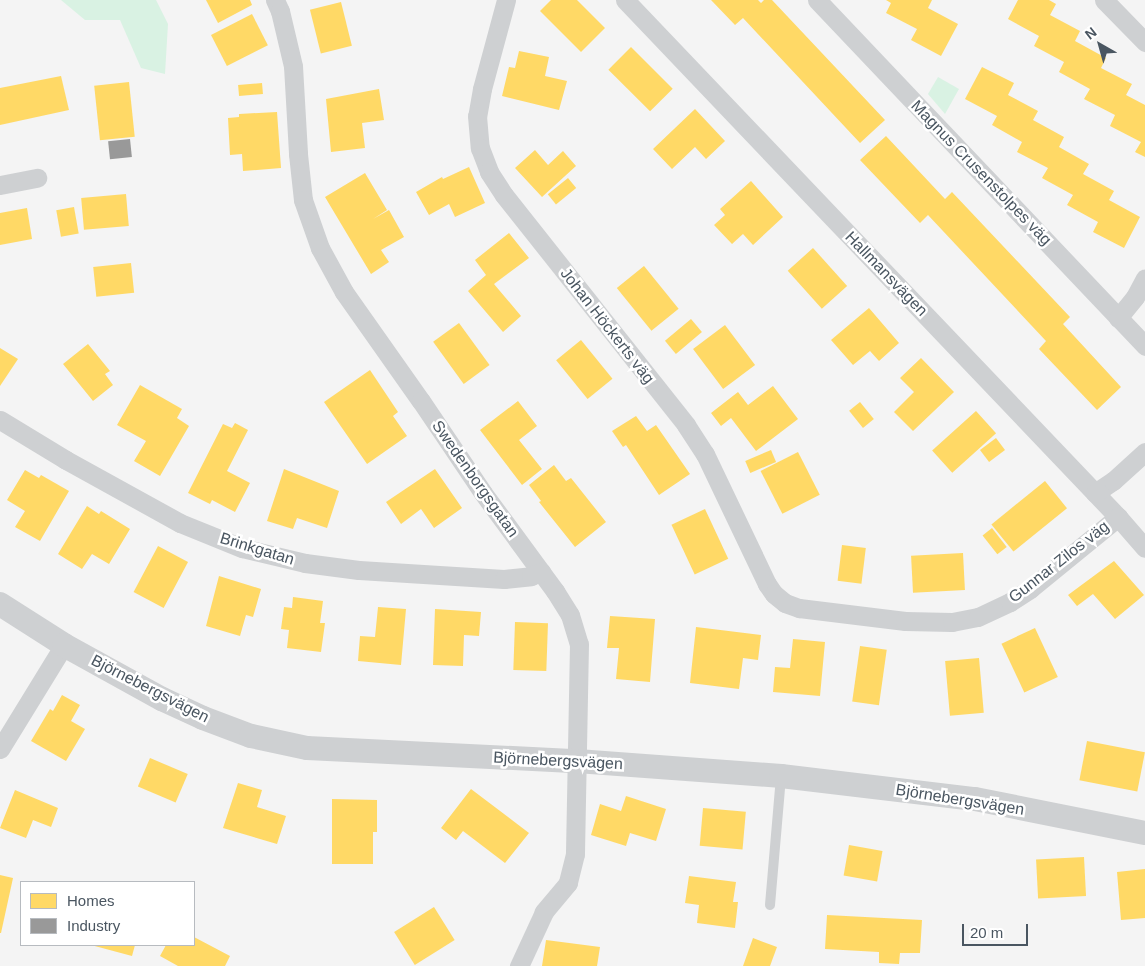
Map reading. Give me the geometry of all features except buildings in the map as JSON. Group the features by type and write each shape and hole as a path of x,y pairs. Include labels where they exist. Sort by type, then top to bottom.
{"street":[{"name":"Swedenborgsgatan","path":"275,0 280,11 293,66 298,154 304,200 320,248 344,292 483,493 570,614 579,644 575,854 568,883 544,912 519,966"},
{"name":"Johan Höckerts väg","path":"506,0 482,89 477,116 480,148 489,172 504,195 696,440 705,454 767,584 774,594 786,603 824,611"},
{"name":"Hallmansvägen","path":"626,0 1118,516 1145,548"},
{"name":"Magnus Crusenstolpes väg","path":"817,0 1145,346"},
{"path":"1104,0 1145,42"},
{"path":"0,185 37,178"},
{"path":"1118,318 1134,297 1145,278"},
{"name":"Brinkgatan","path":"0,420 66,460 180,523 242,548 305,563 359,570 504,579 532,576 541,572"},
{"path":"1095,493 1113,481 1145,452"},
{"name":"Gunnar Zilos väg","path":"824,611 905,621 952,622 978,617 1010,602 1030,589 1118,516"},
{"name":"Björnebergsvägen","path":"0,604 64,645 162,699 203,718 260,738 307,748 578,761 781,776 974,800 1145,833"},
{"path":"0,749 64,645"}],"lane":[{"path":"770,905 781,776"}],"green space":[{"path":"61,0 156,0 168,24 165,74 141,68 120,20 85,20"},
{"path":"938,77 959,89 945,114 928,94"}]}
